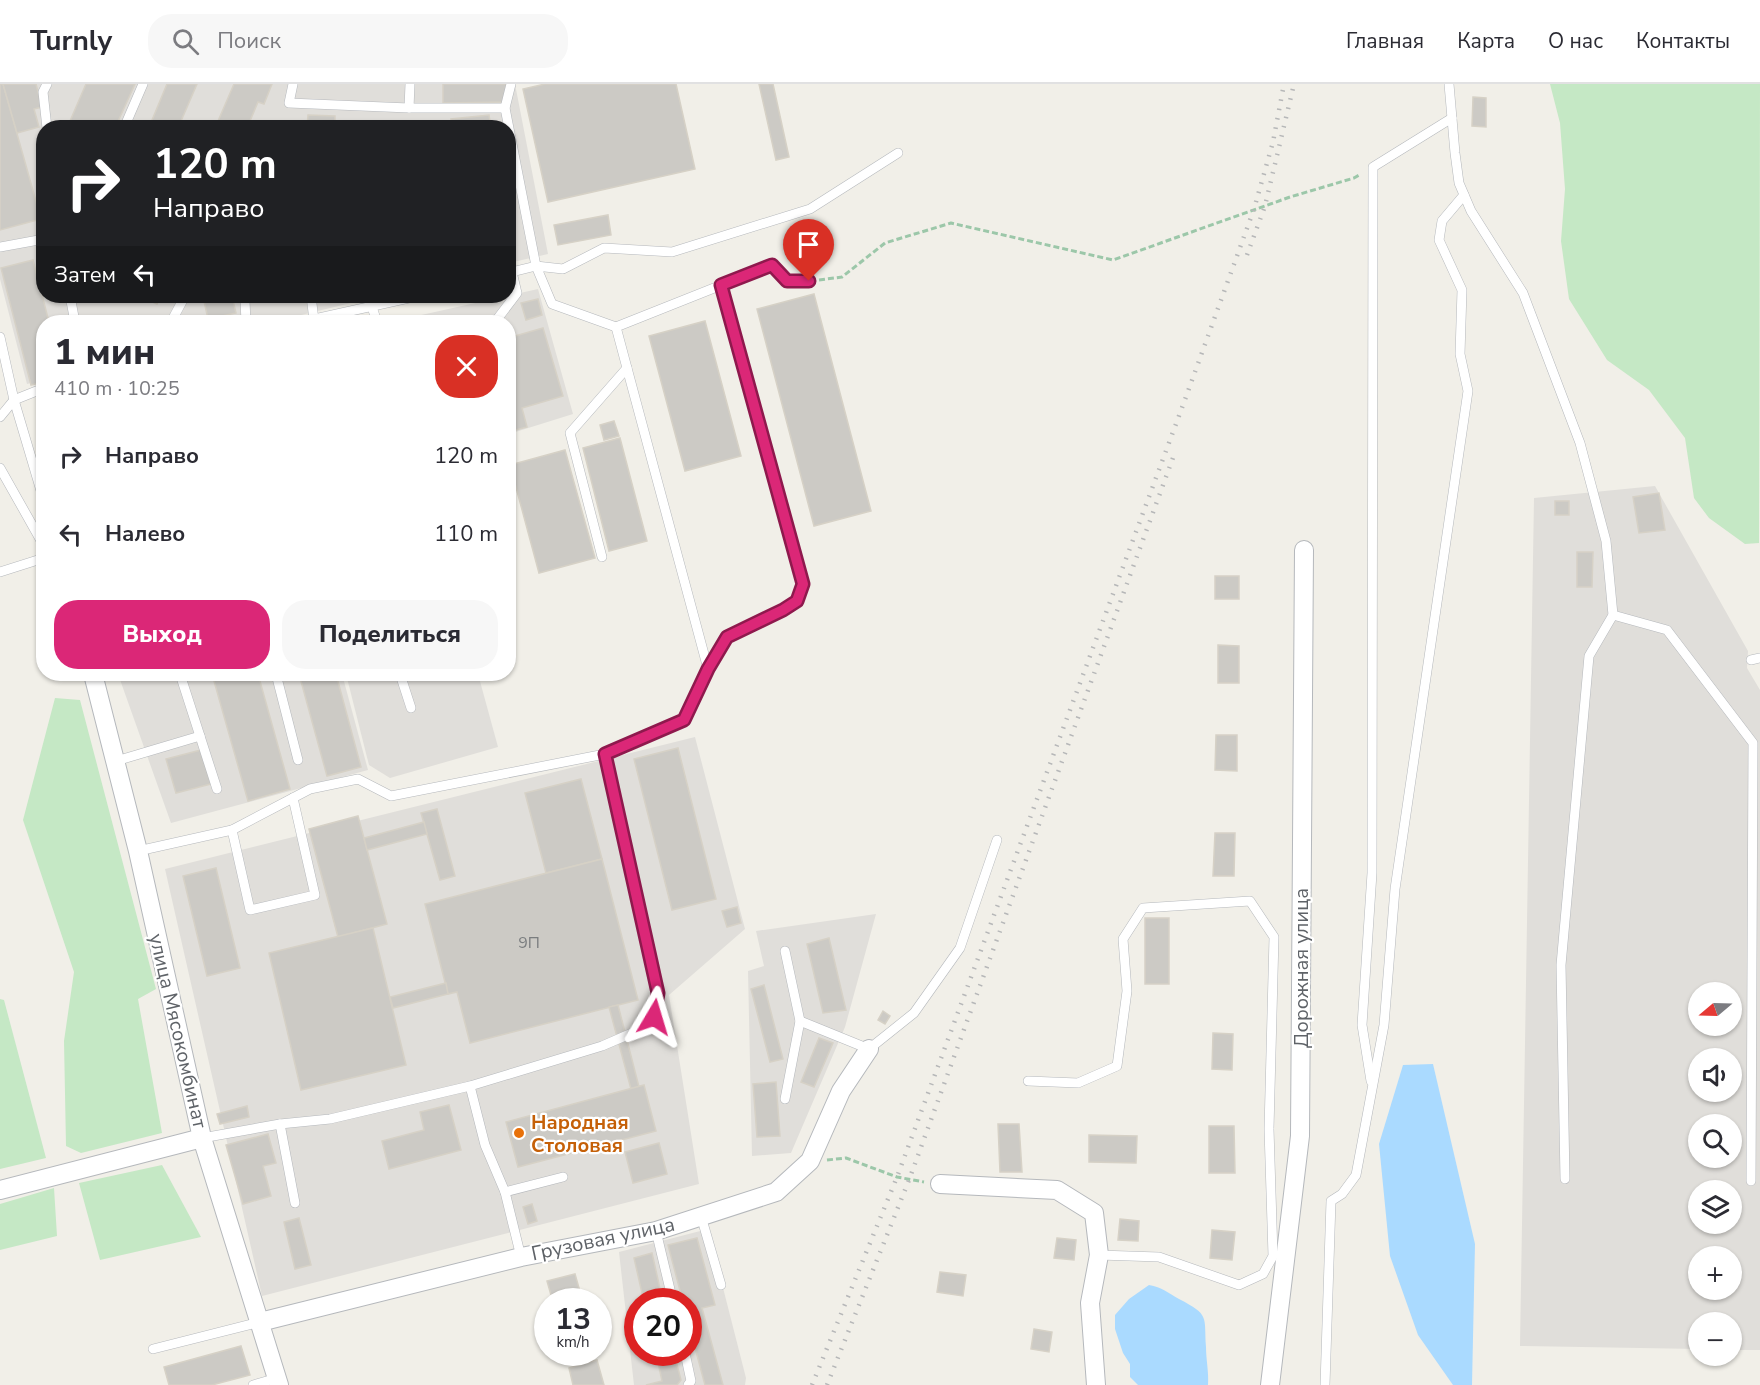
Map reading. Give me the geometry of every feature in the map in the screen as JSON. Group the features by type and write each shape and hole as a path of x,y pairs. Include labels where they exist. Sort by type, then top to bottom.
{"street":[{"name":"Дорожная улица","path":"1270,1385 1300,1136 1304,550"},
{"name":"улица Мясокомбинат","path":"95,681 138,851 202,1138 278,1382"},
{"name":"Грузовая улица","path":"260,1322 521,1257 656,1231 776,1192 810,1161 841,1091 869,1049"},
{"path":"0,1190 202,1138"},
{"path":"940,1184 1057,1190 1094,1213 1099,1255 1090,1303 1096,1385"}],"lane":[{"path":"46,84 43,92 46,120"},
{"path":"127,120 143,84"},
{"path":"292,84 289,103 410,108 505,108"},
{"path":"410,84 410,108"},
{"path":"507,120 505,108 511,84"},
{"path":"1449,84 1459,183 1489,243 1522,293 1581,443 1606,541 1613,615 1589,656 1561,965 1565,1179"},
{"path":"1372,1089 1362,1024 1372,873 1372,167 1452,118"},
{"path":"516,271 536,266 563,269 604,248 672,252 810,209 898,153"},
{"path":"516,164 536,266 552,304 616,327 772,265 787,281 809,281"},
{"path":"1325,1385 1331,1201 1342,1194 1356,1175 1384,1025 1395,889 1468,391 1460,354 1462,290 1439,240 1442,221 1464,195"},
{"path":"0,247 36,241"},
{"path":"138,851 232,830 310,789 358,779 391,796 605,754 684,720 708,669 727,637 797,601 803,584 721,285"},
{"path":"336,315 389,303"},
{"path":"500,315 509,303"},
{"path":"372,307 374,315"},
{"path":"616,327 708,669"},
{"path":"0,337 14,400 36,474"},
{"path":"602,557 570,433 627,368"},
{"path":"0,417 14,400 36,391"},
{"path":"0,468 36,532"},
{"path":"0,572 36,561"},
{"path":"1613,615 1666,630 1753,743 1751,1182"},
{"path":"182,681 217,789"},
{"path":"278,681 298,760"},
{"path":"402,681 411,708"},
{"path":"116,761 200,736"},
{"path":"202,1138 280,1124 330,1119 470,1086 602,1046 639,1030 654,1017 658,993 605,754"},
{"path":"232,830 250,910 315,895 293,798"},
{"path":"800,1021 869,1049 914,1013 960,948 997,840"},
{"path":"1028,1081 1078,1083 1117,1066 1127,991 1123,939 1143,908 1250,901 1274,937 1269,1129 1273,1256 1263,1274 1239,1286 1159,1257 1099,1255"},
{"path":"785,951 800,1021 785,1100"},
{"path":"470,1086 484,1145 505,1192 521,1257"},
{"path":"280,1124 295,1203"},
{"path":"505,1192 563,1177"},
{"path":"701,1216 721,1285"},
{"path":"656,1231 670,1288"},
{"path":"153,1348 260,1322"},
{"path":"688,1366 691,1381 688,1385"},
{"path":"253,1385 278,1382"}],"path":[{"path":"809,281 842,277 885,243 951,223 1113,260 1290,197 1354,178 1372,167"},
{"path":"810,1161 846,1158 903,1179 940,1184"}],"shaded area":[{"path":"0,84 515,84 548,254 516,261 516,120 36,120 36,303 351,303 301,315 36,315 36,382 27,384 0,279"},
{"path":"538,289 573,414 516,432 516,315 421,315 475,303 516,303 516,294"},
{"path":"1655,486 1748,651 1747,668 1760,690 1760,1350 1742,1350 1742,1312 1688,1312 1688,1349 1520,1346 1534,498"},
{"path":"120,681 344,681 368,770 171,823"},
{"path":"348,681 480,681 498,747 390,778 369,765"},
{"path":"695,737 745,929 669,995 699,1184 262,1296 165,869"},
{"path":"876,914 845,1027 791,1153 752,1156 748,971 764,966 756,931"},
{"path":"708,1229 746,1378 745,1385 634,1385 632,1366 702,1366 702,1288 624,1288 624,1296 619,1252"}],"green space":[{"path":"1550,84 1760,84 1759,543 1745,544 1709,518 1694,498 1685,438 1649,390 1607,360 1569,299 1561,241 1565,189 1560,123"},
{"path":"55,698 80,700 156,989 138,999 162,1133 81,1153 66,1146 64,1041 74,972 23,820"},
{"path":"0,999 4,1000 46,1158 0,1169"},
{"path":"162,1165 201,1237 100,1260 79,1183"},
{"path":"54,1188 57,1236 0,1250 0,1204"}],"water":[{"path":"1433,1064 1475,1244 1472,1385 1453,1385 1418,1335 1390,1256 1379,1144 1403,1065"},
{"path":"1149,1285 1189,1304 1201,1313 1205,1322 1208,1385 1138,1385 1130,1377 1130,1364 1123,1353 1115,1329 1115,1315 1129,1299"}],"building":[{"path":"0,84 3,84 36,201 36,220 0,230"},
{"path":"3,84 36,84 42,107 34,109 37,120 36,128 17,133"},
{"path":"86,84 135,84 119,120 70,120"},
{"path":"167,84 197,84 181,120 152,120"},
{"path":"234,84 272,84 264,104 258,102 250,120 218,120"},
{"path":"443,84 506,84 506,102 443,103"},
{"path":"545,84 676,84 695,169 548,202 523,89"},
{"path":"759,84 773,84 789,157 776,160"},
{"path":"1473,97 1486,98 1486,127 1472,126"},
{"path":"308,115 335,116 335,120 308,120"},
{"path":"489,115 490,120 451,120"},
{"path":"608,215 611,235 558,245 554,225"},
{"path":"33,260 36,272 36,303 44,303 47,315 36,315 36,384 31,385 1,268"},
{"path":"814,294 871,511 814,526 757,309"},
{"path":"538,299 542,315 526,320 521,303"},
{"path":"204,303 234,303 236,313 207,315"},
{"path":"705,321 741,456 685,471 649,336"},
{"path":"543,328 563,396 522,408 527,427 516,430 516,336"},
{"path":"614,421 619,436 604,440 600,425"},
{"path":"620,438 647,541 609,551 583,448"},
{"path":"565,450 595,558 539,573 516,487 516,463"},
{"path":"1659,493 1665,530 1639,533 1633,497"},
{"path":"1555,501 1569,501 1569,515 1555,515"},
{"path":"1577,552 1593,552 1592,587 1577,587"},
{"path":"1215,576 1239,576 1239,599 1215,599"},
{"path":"1218,645 1239,646 1239,683 1218,683"},
{"path":"214,681 260,681 290,789 248,801"},
{"path":"301,681 338,681 361,767 327,776"},
{"path":"1216,735 1237,735 1237,771 1215,770"},
{"path":"678,748 716,899 672,910 634,759"},
{"path":"201,750 211,784 176,793 166,759"},
{"path":"581,779 602,859 546,873 525,793"},
{"path":"437,809 455,876 440,880 421,813"},
{"path":"358,816 387,924 338,937 309,829"},
{"path":"424,822 427,834 367,850 364,838"},
{"path":"1215,833 1235,833 1234,876 1213,876"},
{"path":"602,859 638,1000 470,1043 457,992 448,994 425,904"},
{"path":"216,868 240,968 207,976 183,876"},
{"path":"737,907 741,923 727,927 722,911"},
{"path":"1145,918 1169,918 1169,984 1145,984"},
{"path":"373,928 406,1065 301,1090 269,953"},
{"path":"829,938 846,1010 823,1013 807,944"},
{"path":"446,983 448,994 393,1008 390,997"},
{"path":"764,985 783,1059 770,1062 751,989"},
{"path":"618,1005 639,1087 631,1089 609,1007"},
{"path":"883,1011 890,1016 885,1024 878,1020"},
{"path":"1213,1033 1233,1034 1232,1070 1212,1069"},
{"path":"819,1038 833,1043 814,1087 801,1082"},
{"path":"776,1082 780,1136 757,1137 753,1084"},
{"path":"644,1085 656,1131 518,1167 506,1122"},
{"path":"449,1105 461,1150 389,1169 382,1141 424,1130 420,1112"},
{"path":"247,1106 249,1117 220,1124 217,1114"},
{"path":"998,1124 1019,1124 1022,1172 1000,1172"},
{"path":"1209,1126 1234,1126 1235,1173 1209,1173"},
{"path":"268,1134 276,1163 263,1166 271,1196 243,1204 226,1145"},
{"path":"1089,1135 1137,1136 1136,1163 1089,1162"},
{"path":"659,1143 667,1174 633,1183 625,1152"},
{"path":"532,1204 537,1221 528,1224 523,1207"},
{"path":"299,1218 311,1265 295,1269 284,1222"},
{"path":"1120,1219 1139,1221 1138,1241 1118,1240"},
{"path":"1212,1230 1235,1232 1232,1260 1210,1258"},
{"path":"697,1238 715,1305 702,1308 702,1288 679,1288 668,1245"},
{"path":"1057,1238 1076,1240 1074,1260 1054,1258"},
{"path":"652,1253 660,1288 641,1288 634,1258"},
{"path":"940,1272 966,1275 963,1296 937,1292"},
{"path":"575,1274 579,1288 549,1288 547,1281"},
{"path":"702,1308 723,1385 705,1385 700,1366 702,1366"},
{"path":"1034,1329 1052,1332 1049,1352 1031,1349"},
{"path":"241,1346 250,1375 212,1385 169,1385 164,1367"},
{"path":"599,1366 604,1385 573,1385 569,1368"},
{"path":"659,1366 677,1366 681,1380 677,1385 646,1385 662,1381"}],"railway":[{"path":"812,1385 897,1177 1183,405 1254,209 1273,142 1284,84"},
{"path":"1247,255 1265,206 1294,84"},
{"path":"827,1385 909,1180 1174,455"}],"place":[{"name":"Народная Столовая","path":"519,1133"}],"route":[{"path":"654,1017 658,993 605,754 684,720 708,669 727,637 797,601 803,584 721,285 772,265 787,281 809,281"}]}
